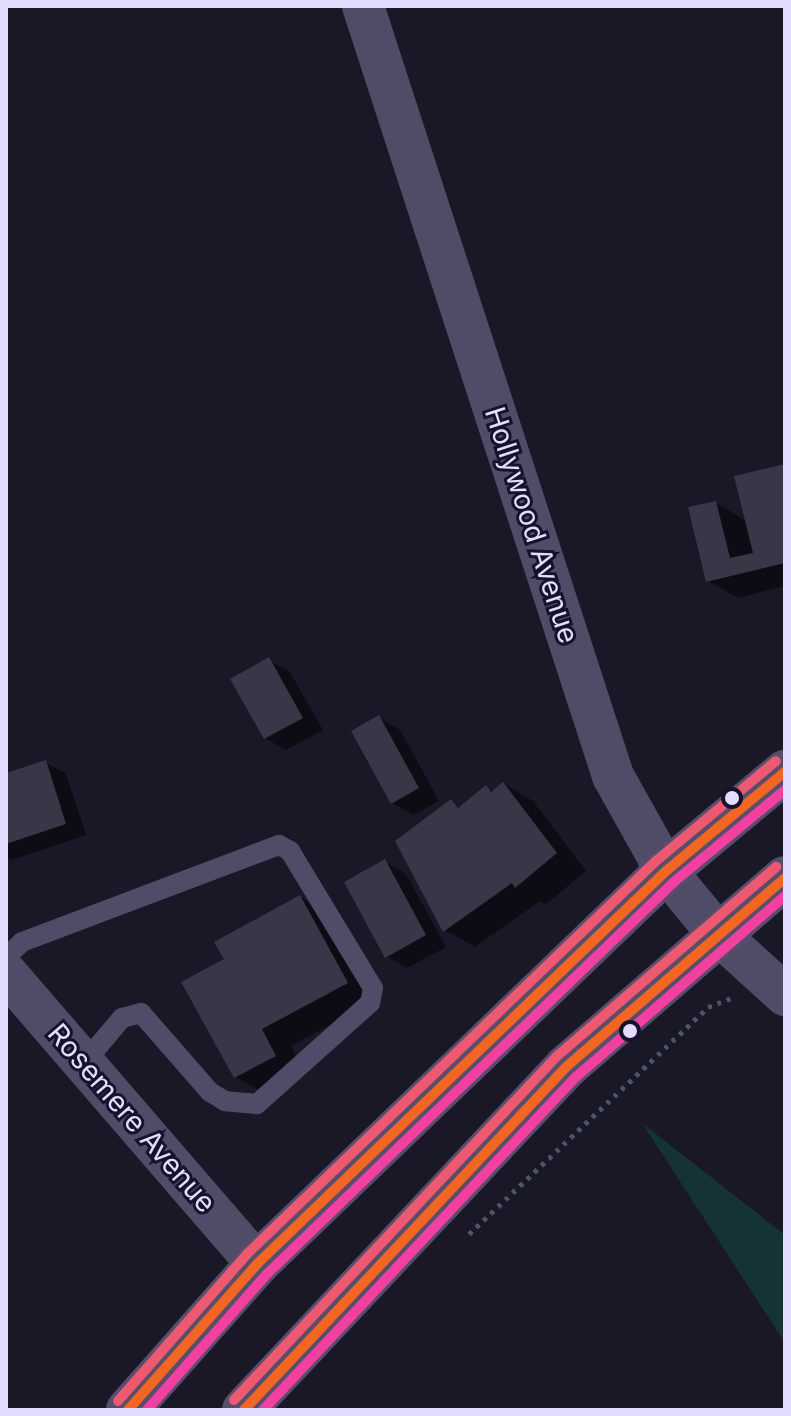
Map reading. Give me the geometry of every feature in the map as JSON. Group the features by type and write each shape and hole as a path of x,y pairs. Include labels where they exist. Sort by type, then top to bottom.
{"main road":[{"path":"128,1410 257,1264 666,871 785,772"},
{"path":"244,1410 566,1067 785,878"}],"street":[{"name":"Hollywood Avenue","path":"363,6 613,776 666,871 718,934 773,984"},
{"name":"Rosemere Avenue","path":"6,973 257,1264"}],"lane":[{"path":"6,957 22,942 279,845 290,851 373,988 370,1003 257,1104 225,1101 210,1092 141,1013 122,1018 84,1063"}],"path":[{"path":"462,1242 708,1007 773,984"}],"green space":[{"path":"642,1123 785,1235 785,1343"}],"building":[{"path":"785,464 785,563 706,582 688,507 716,501 730,558 753,553 734,476"},
{"path":"269,657 303,718 264,739 230,679"},
{"path":"379,715 419,788 391,804 351,731"},
{"path":"46,760 66,824 6,844 6,773"},
{"path":"503,782 557,853 515,888 512,883 443,932 395,841 451,799 458,808 486,785 491,792"},
{"path":"385,859 426,935 385,958 344,882"},
{"path":"300,895 348,983 262,1029 276,1056 234,1078 181,982 224,959 214,942"}],"transit line":[{"path":"118,1401 247,1254 656,861 776,761"},
{"path":"128,1410 257,1264 666,871 785,772"},
{"path":"147,1410 267,1274 675,881 785,790"},
{"path":"234,1400 556,1057 776,867"},
{"path":"244,1410 566,1067 785,878"},
{"path":"263,1410 576,1077 785,896"}]}
